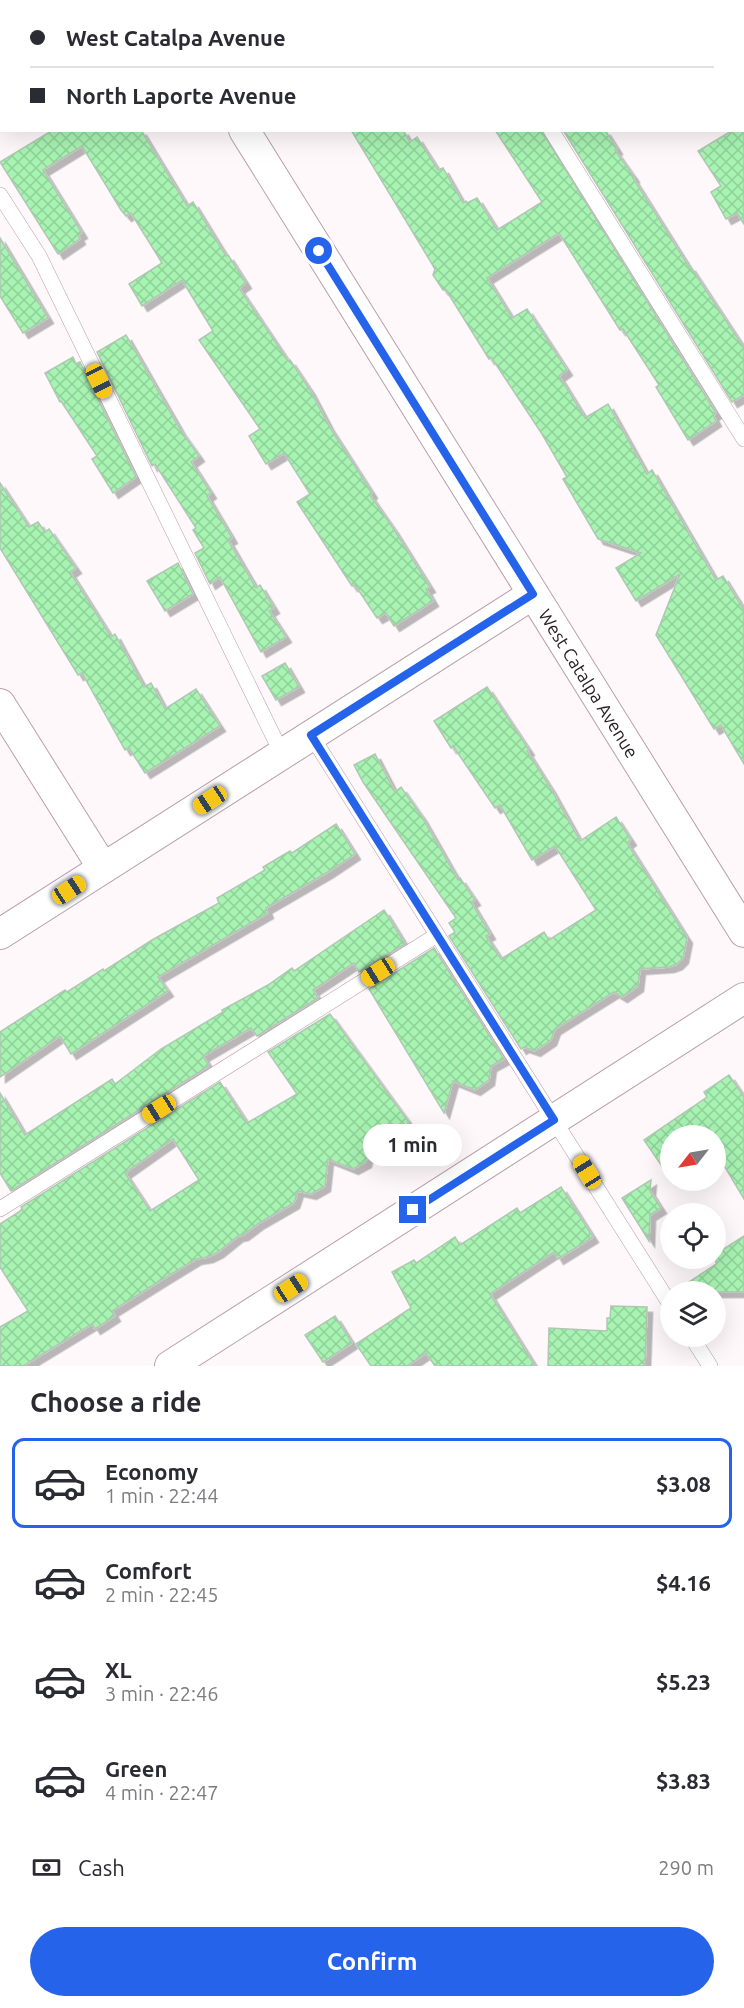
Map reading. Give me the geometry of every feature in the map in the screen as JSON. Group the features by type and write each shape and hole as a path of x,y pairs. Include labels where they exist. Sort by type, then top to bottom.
{"street":[{"name":"West Catalpa Avenue","path":"245,132 744,932"},
{"path":"0,934 533,594"},
{"path":"0,704 103,868"},
{"path":"170,1366 744,998"}],"lane":[{"path":"552,132 744,439"},
{"path":"0,195 39,256 282,754"},
{"path":"311,735 660,1288"},
{"path":"0,1209 437,935"},
{"path":"698,1347 710,1366"}],"building":[{"path":"50,132 142,132 187,206 193,202 226,256 228,255 246,283 239,288 310,390 329,426 372,493 370,495 430,587 426,589 433,601 394,626 386,613 377,618 355,585 352,586 297,502 310,494 284,453 266,464 249,436 260,429 199,340 213,331 182,280 142,306 129,284 162,263 131,213 126,216 121,210 82,146 43,170 82,233 78,235 80,239 58,254 0,162"},
{"path":"352,132 404,132 410,142 417,137 438,170 443,168 463,203 477,198 497,230 542,202 496,132 542,132 716,413 713,415 716,421 688,440 656,387 659,385 623,329 620,330 559,233 487,278 512,318 527,309 567,370 559,376 585,418 608,404 647,474 652,470 716,580 723,576 744,610 744,764 721,725 714,729 656,635 680,574 636,601 616,568 641,553 598,539 563,479 567,477 542,434 491,357 489,359 446,290 443,290 433,275 435,269"},
{"path":"564,132 606,132 617,149 615,150 689,267 744,348 744,395 732,402"},
{"path":"730,132 744,132 744,224 737,213 726,219 711,192 721,186 698,151"},
{"path":"0,238 48,318 23,333 0,296"},
{"path":"126,335 181,431 199,456 191,462 211,493 207,496 232,538 228,540 256,588 260,585 274,608 269,611 286,637 261,652 220,577 210,584 195,553 204,548 193,530 196,528 155,464 152,466 97,352"},
{"path":"73,357 76,364 80,362 136,477 113,493 92,459 97,456 60,402 45,373"},
{"path":"0,483 29,527 38,522 45,532 49,529 76,568 70,572 111,637 115,634 144,687 151,683 165,709 196,689 220,726 145,773 129,748 125,750 82,673 78,675 0,548"},
{"path":"178,563 193,594 165,611 147,581"},
{"path":"285,663 299,687 276,700 262,676"},
{"path":"487,687 529,750 527,751 580,841 616,817 631,840 627,843 687,938 683,958 677,964 669,967 640,969 638,986 622,997 614,992 555,1029 551,1040 535,1051 524,1047 521,1049 449,936 455,932 449,923 456,918 363,782 354,765 375,754 395,792 401,787 422,817 458,880 460,878 475,900 471,902 490,934 486,936 501,959 544,932 549,940 596,910 555,846 532,860 500,805 495,808 434,721"},
{"path":"336,824 355,854 266,908 268,913 158,977 168,991 71,1054 60,1036 0,1077 0,1032 65,990 67,992 152,940 219,903 217,898 265,870 263,867 290,851 292,853"},
{"path":"384,910 405,944 359,972 354,963 313,990 318,998 257,1036 251,1028 203,1056 209,1066 11,1191 0,1173 0,1093 25,1135 112,1079 115,1084 161,1049 223,1012 222,1010 268,985 292,968 294,971"},
{"path":"434,948 504,1059 491,1066 489,1080 475,1090 453,1081 444,1113 369,989"},
{"path":"330,1014 408,1121 407,1134 393,1142 370,1141 366,1162 353,1169 328,1159 325,1186 311,1194 298,1191 294,1203 238,1236 218,1252 196,1259 112,1311 115,1316 95,1329 92,1324 23,1366 0,1366 0,1327 28,1311 0,1267 0,1224 19,1212 21,1207 220,1082 247,1123 297,1094 268,1052","holes":["173,1139 199,1180 150,1211 125,1173"]},
{"path":"729,1075 744,1097 744,1199 726,1169 726,1125 666,1125 707,1097 704,1092"},
{"path":"660,1129 660,1163 644,1140"},
{"path":"651,1180 650,1191 660,1209 650,1215 649,1241 622,1198"},
{"path":"561,1187 593,1237 558,1259 554,1252 490,1294 535,1366 435,1366 426,1353 407,1366 371,1366 356,1344 411,1308 392,1272 414,1260 416,1263 455,1237 460,1245 517,1208 520,1213"},
{"path":"744,1236 744,1292 726,1292 726,1281 690,1281 708,1269 726,1269 726,1248"},
{"path":"611,1306 647,1307 645,1366 548,1366 549,1328 607,1331 607,1318 610,1318"},
{"path":"335,1316 352,1343 323,1362 305,1335"}],"route":[{"path":"319,251 533,594 311,735 554,1120 413,1210"}]}
